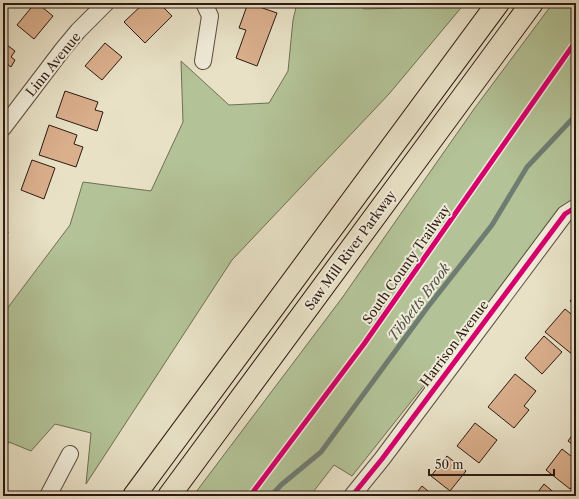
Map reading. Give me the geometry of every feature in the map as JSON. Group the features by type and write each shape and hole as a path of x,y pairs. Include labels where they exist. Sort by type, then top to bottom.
{"highway":[{"name":"Saw Mill River Parkway","path":"134,496 498,3"},
{"name":"Saw Mill River Parkway","path":"168,496 532,3"}],"street":[{"name":"Linn Avenue","path":"3,128 48,67 78,32 106,3"},
{"path":"203,61 210,16 204,3"},
{"name":"Harrison Avenue","path":"352,496 565,214 576,207"},
{"path":"48,496 70,454"}],"green space":[{"path":"297,3 357,3 364,9 402,8 409,3 465,3 389,94 232,260 86,484 91,433 55,424 31,451 9,442 3,451 3,314 70,225 83,182 151,191 183,122 181,61 229,105 269,103 288,71 293,20"},
{"path":"553,3 576,3 576,194 352,476 334,465 310,496 193,496 342,298 474,109"}],"building":[{"path":"35,3 53,16 34,39 17,25"},
{"path":"144,3 159,3 172,16 145,43 124,22"},
{"path":"248,3 277,13 257,66 236,58 246,30 239,28"},
{"path":"3,42 15,51 11,57 15,60 11,67 7,64 3,68"},
{"path":"105,43 122,57 102,80 85,66"},
{"path":"65,91 98,102 95,110 103,112 97,131 56,117"},
{"path":"49,125 77,135 74,144 83,147 76,167 39,155"},
{"path":"32,160 55,168 44,199 21,190"},
{"path":"3,230 8,232 3,243"},
{"path":"576,294 576,306 570,301"},
{"path":"565,309 576,318 576,352 573,355 545,332"},
{"path":"544,336 562,352 542,374 525,358"},
{"path":"515,374 536,391 524,406 529,410 514,428 488,407"},
{"path":"475,423 497,440 479,463 457,446"},
{"path":"576,430 576,447 568,441"},
{"path":"562,449 576,460 576,481 570,489 546,470"},
{"path":"447,456 466,471 450,491 431,476"},
{"path":"544,484 558,496 535,496"},
{"path":"422,486 434,496 414,496"}],"waterway":[{"name":"Tibbetts Brook","path":"271,496 281,485 321,452 427,308 492,225 527,167 576,115"}],"cycle path":[{"name":"South County Trailway","path":"250,496 364,344 576,41"},
{"path":"352,496 382,459 565,214 576,207"}]}
